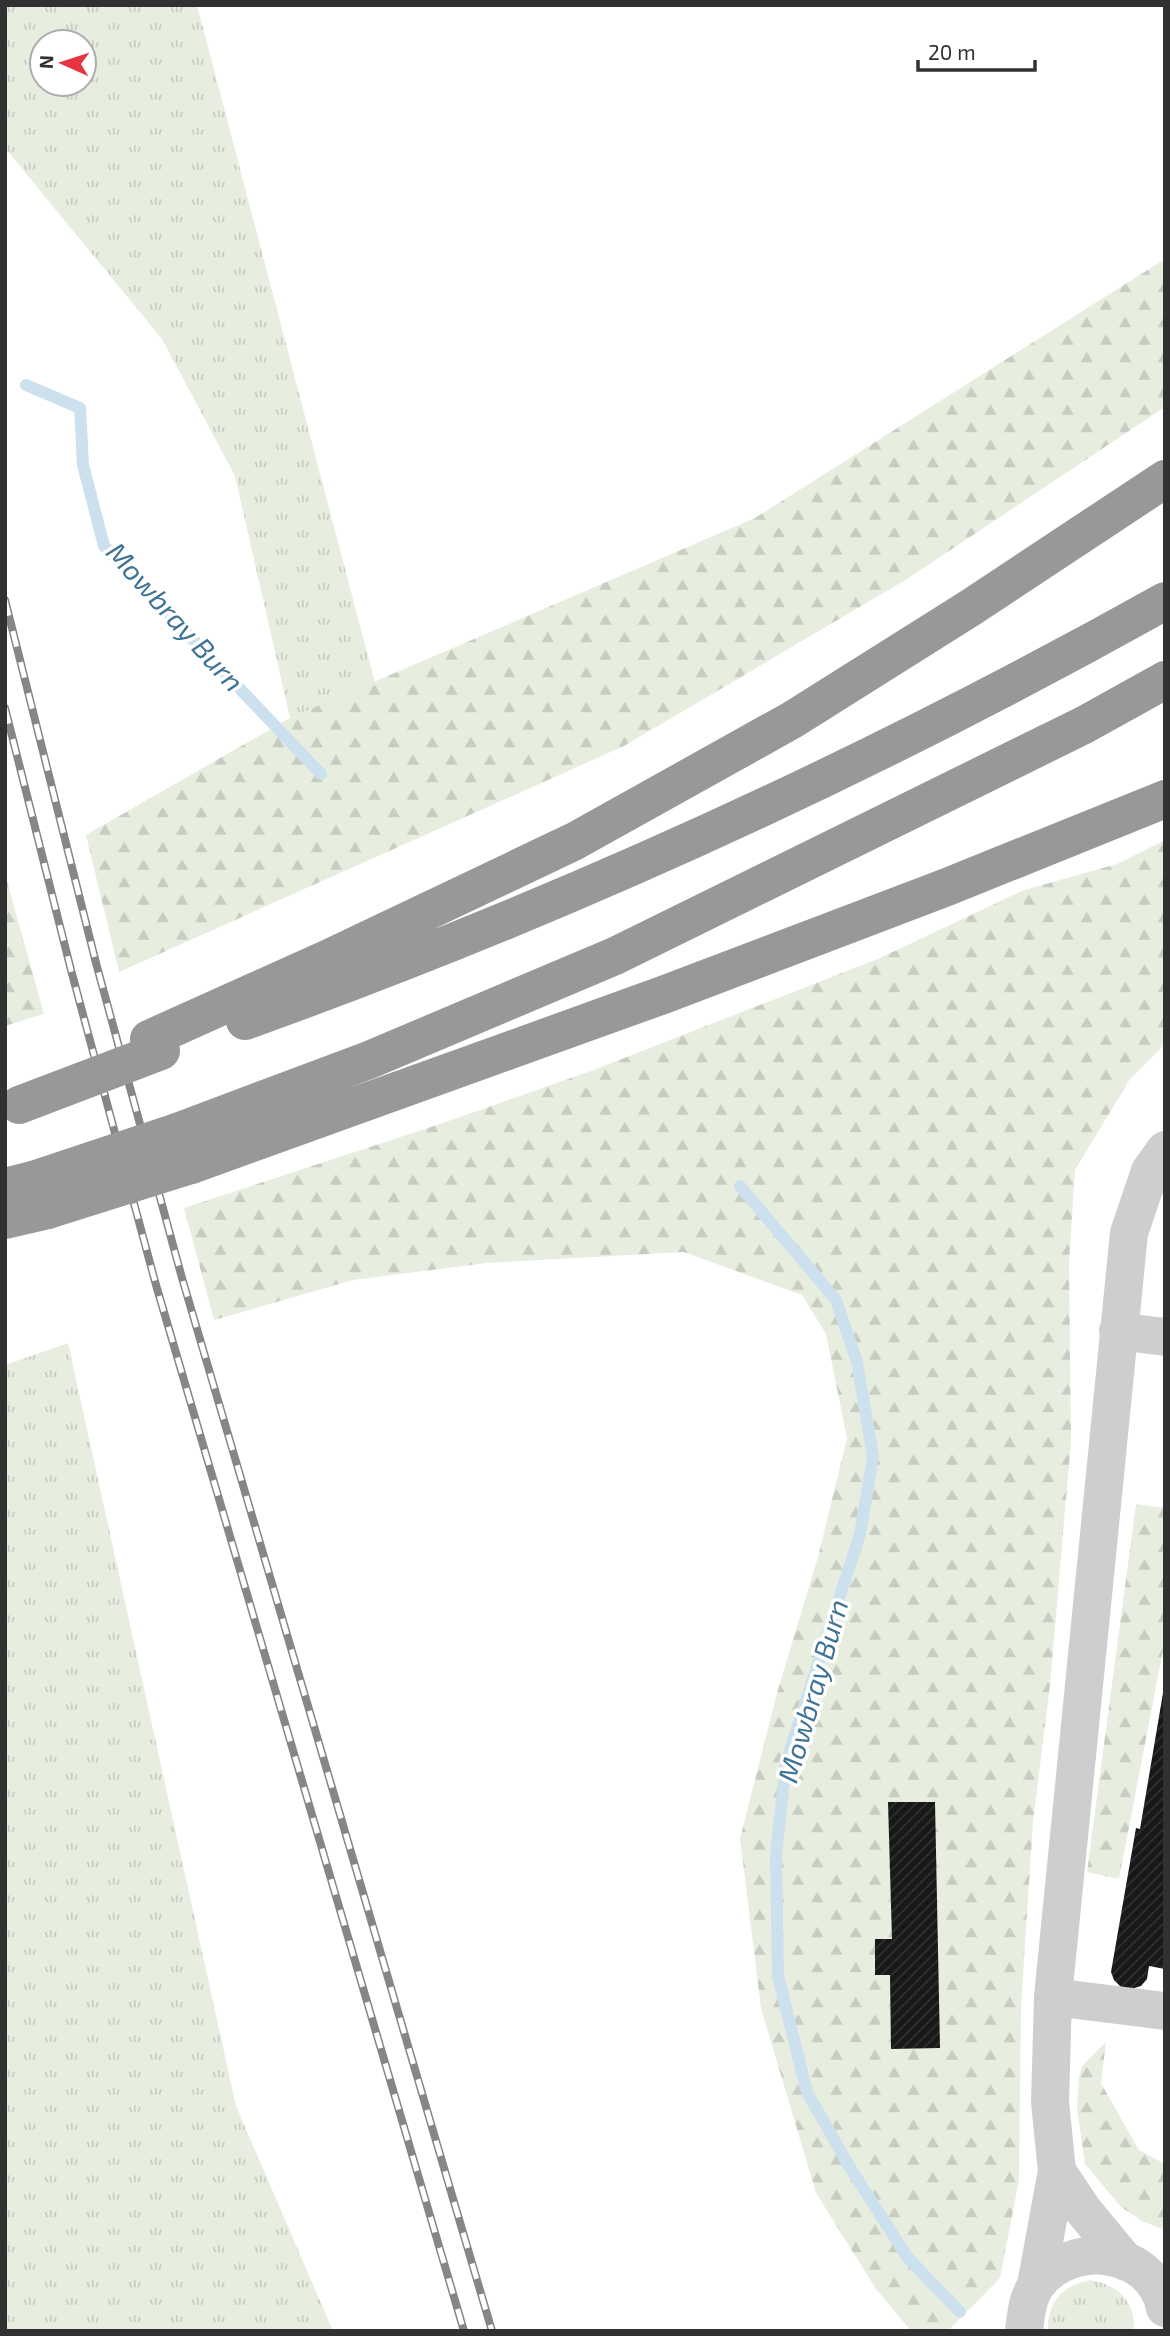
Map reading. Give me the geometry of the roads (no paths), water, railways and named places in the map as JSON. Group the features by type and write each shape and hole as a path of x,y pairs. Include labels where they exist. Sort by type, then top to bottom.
{"highway":[{"path":"155,1045 599,827 792,720 981,601 1165,479"},
{"path":"12,1099 155,1045 342,986 604,880 863,760 1056,662 1165,601"},
{"path":"184,1148 369,1060 615,956 1084,725 1165,680"},
{"path":"5,1220 28,1192 184,1148 676,990 947,887 1165,799"}],"street":[{"path":"1023,2314 1056,2171 1050,2102 1053,1997 1129,1233 1150,1171 1165,1150"},
{"path":"1118,1331 1165,1337"},
{"path":"1053,1997 1165,2011"},
{"path":"1056,2171 1083,2210 1143,2265 1165,2308"},
{"path":"1023,2314 1054,2268 1075,2257 1097,2254 1143,2265"}],"waterway":[{"name":"Mowbray Burn","path":"26,385 80,408 83,465 104,546 321,774"},
{"name":"Mowbray Burn","path":"740,1186 836,1300 857,1362 873,1456 860,1534 786,1762 776,1855 778,1976 807,2092 849,2166 908,2258 960,2312"}],"railway":[{"path":"5,600 96,963 182,1278 492,2331"},
{"path":"5,708 71,970 156,1285 464,2331"}]}
